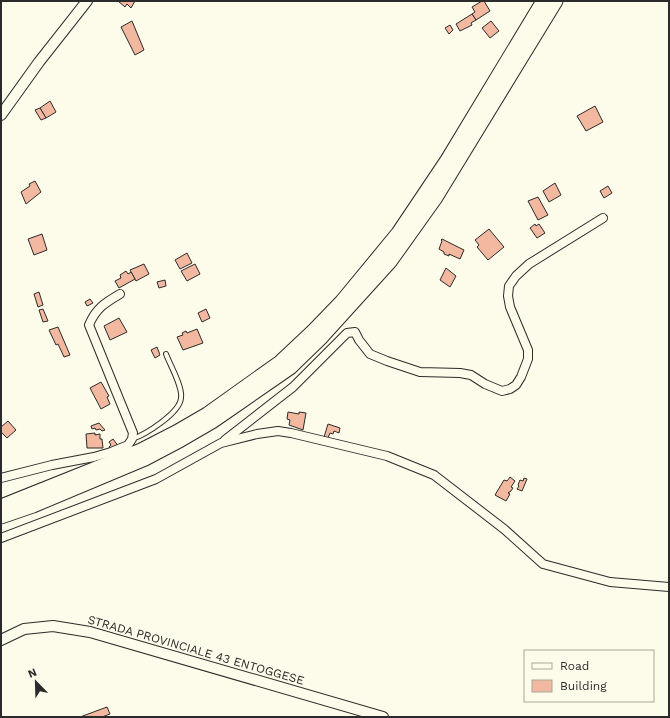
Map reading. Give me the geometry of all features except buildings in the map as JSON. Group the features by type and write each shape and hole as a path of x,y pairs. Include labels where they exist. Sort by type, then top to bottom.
{"highway":[{"path":"1,506 141,450 176,432 207,414 280,362 342,301 398,233 447,160 543,1"},
{"path":"1,517 34,506 145,458 181,440 212,422 295,363 342,317 390,262 435,199 556,1"}],"street":[{"path":"1,115 39,62 87,1"},
{"path":"1,538 156,479 222,443 293,387 348,333 355,332 358,340 370,354 387,361 420,372 460,373 471,375 485,384 502,391 510,389 516,385 522,377 528,359 528,350 510,307 508,296 509,286 516,276 529,264 603,218"},
{"path":"1,478 52,465 106,454 128,444 132,439 133,433 89,324 94,313 101,306 120,294"},
{"path":"222,443 257,434 278,431 387,456 434,475 504,529 543,564 610,582 669,587"},
{"name":"STRADA PROVINCIALE 43 ENTOGGESE","path":"1,640 24,629 53,626 90,632 383,717"}],"lane":[{"path":"132,439 140,437 160,423 176,409 182,399 180,389 166,354"}]}
